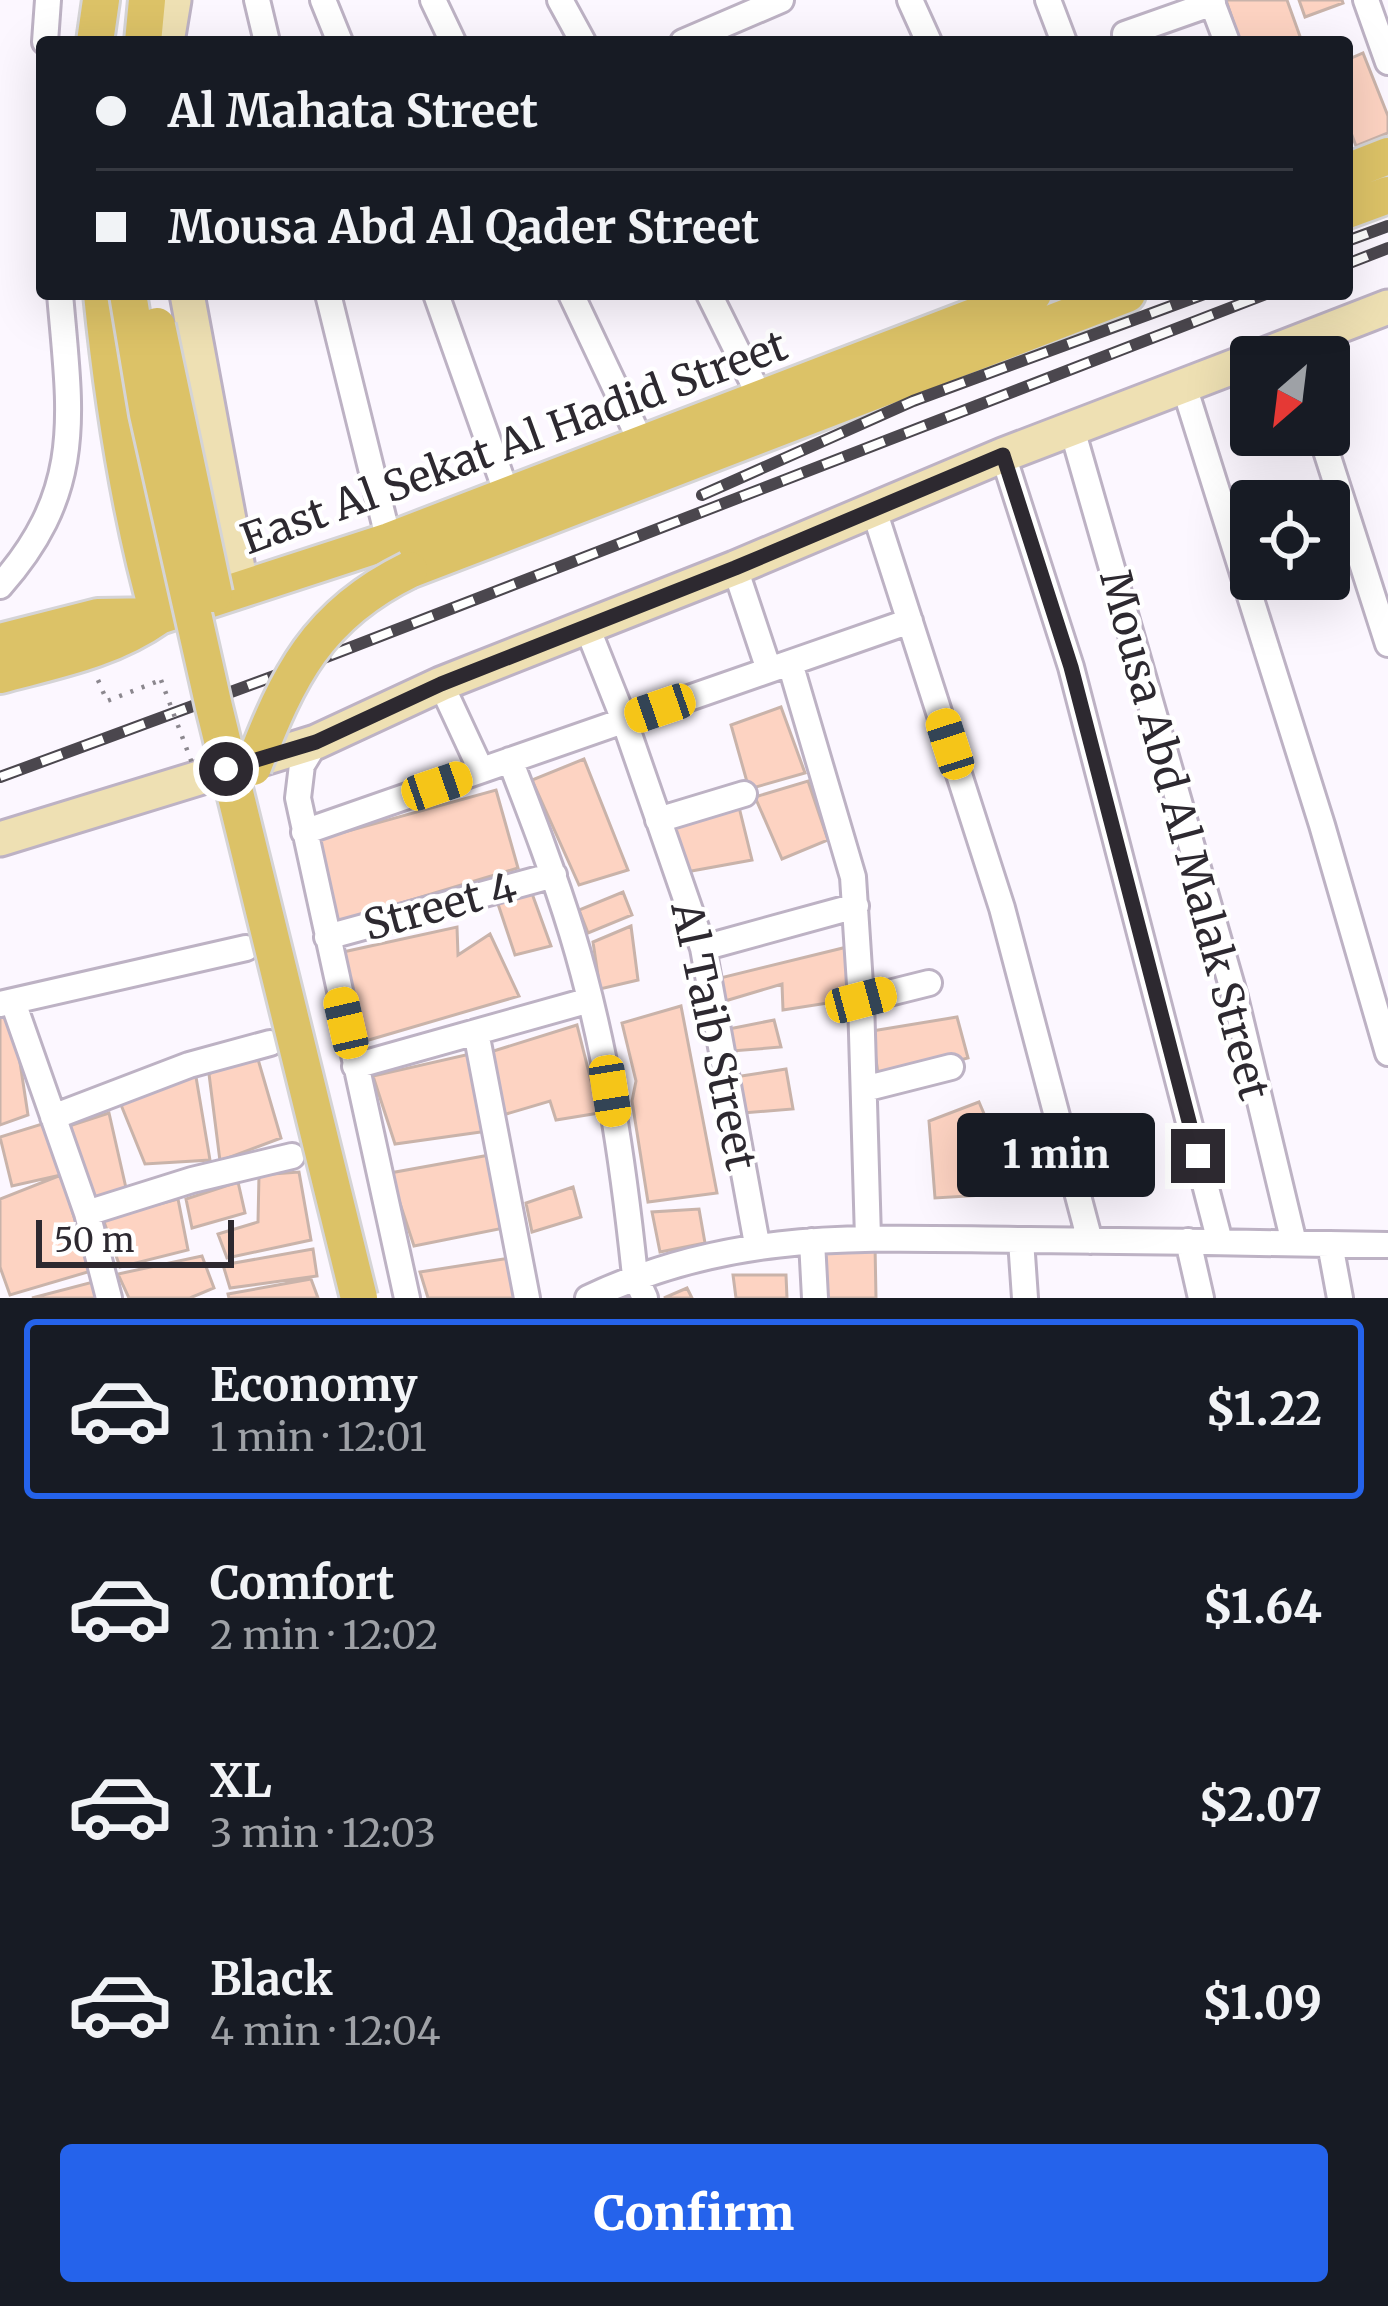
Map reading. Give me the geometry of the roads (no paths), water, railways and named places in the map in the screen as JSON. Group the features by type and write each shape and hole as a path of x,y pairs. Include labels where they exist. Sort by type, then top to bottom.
{"main road":[{"path":"96,36 101,0"},
{"path":"119,36 123,0"},
{"path":"143,36 148,0"},
{"path":"168,36 174,0"},
{"path":"1353,170 1388,156"},
{"path":"1353,208 1388,194"},
{"path":"103,300 122,451 159,616"},
{"path":"129,300 148,414 214,707 359,1298"},
{"path":"154,300 169,391 253,767 383,1298"},
{"path":"188,300 242,590"},
{"name":"East Al Sekat Al Hadid Street","path":"159,616 242,590 399,556 508,497 1017,300"},
{"path":"253,767 281,694 322,632 399,556 1110,300"},
{"path":"1326,336 1388,307"},
{"path":"0,838 316,742 441,684 1230,368"},
{"path":"0,642 98,617 159,616"},
{"path":"0,675 103,648 159,616"}],"street":[{"path":"45,36 48,0"},
{"path":"257,0 266,36"},
{"path":"323,0 338,36"},
{"path":"433,0 450,36"},
{"path":"560,0 580,36"},
{"path":"697,36 781,0"},
{"path":"910,0 926,36"},
{"path":"1048,0 1062,36"},
{"path":"1366,0 1388,62"},
{"path":"1125,34 1212,2 1225,36"},
{"path":"0,586 48,519 62,481 69,401 61,300"},
{"path":"330,300 399,556"},
{"path":"438,300 508,497"},
{"path":"575,300 642,444"},
{"path":"712,300 761,399"},
{"path":"1184,386 1388,1053"},
{"name":"Mousa Abd Al Malak Street","path":"1072,429 1234,997 1294,1243"},
{"path":"1003,455 1071,667 1220,1242"},
{"path":"1328,456 1388,644"},
{"path":"874,509 1002,908 1090,1240"},
{"path":"735,568 779,666 853,877 868,1238"},
{"path":"304,832 910,621"},
{"name":"Al Taib Street","path":"587,627 704,948 757,1244"},
{"path":"441,684 481,770"},
{"path":"316,742 302,765 298,798 407,1298"},
{"path":"510,760 554,875 590,1000 614,1114 640,1287"},
{"path":"658,820 744,794"},
{"name":"Street 4","path":"326,937 554,875"},
{"path":"704,948 856,906"},
{"path":"109,1298 87,1213 6,1003 246,948"},
{"path":"861,1000 929,983"},
{"path":"355,1066 590,1000"},
{"path":"476,1032 526,1298"},
{"path":"53,1118 188,1065 270,1043"},
{"path":"864,1089 951,1067"},
{"path":"87,1213 192,1180 292,1156"},
{"path":"812,1240 815,1298"},
{"path":"588,1298 640,1287 695,1257 757,1244 812,1240 1388,1245"},
{"path":"1021,1240 1024,1298"},
{"path":"1188,1241 1201,1298"},
{"path":"1330,1244 1340,1298"}],"railway":[{"path":"1353,239 1388,226"},
{"path":"1353,262 1388,248"},
{"path":"702,495 913,401 1188,300"},
{"path":"0,777 326,657 1250,300"}]}
